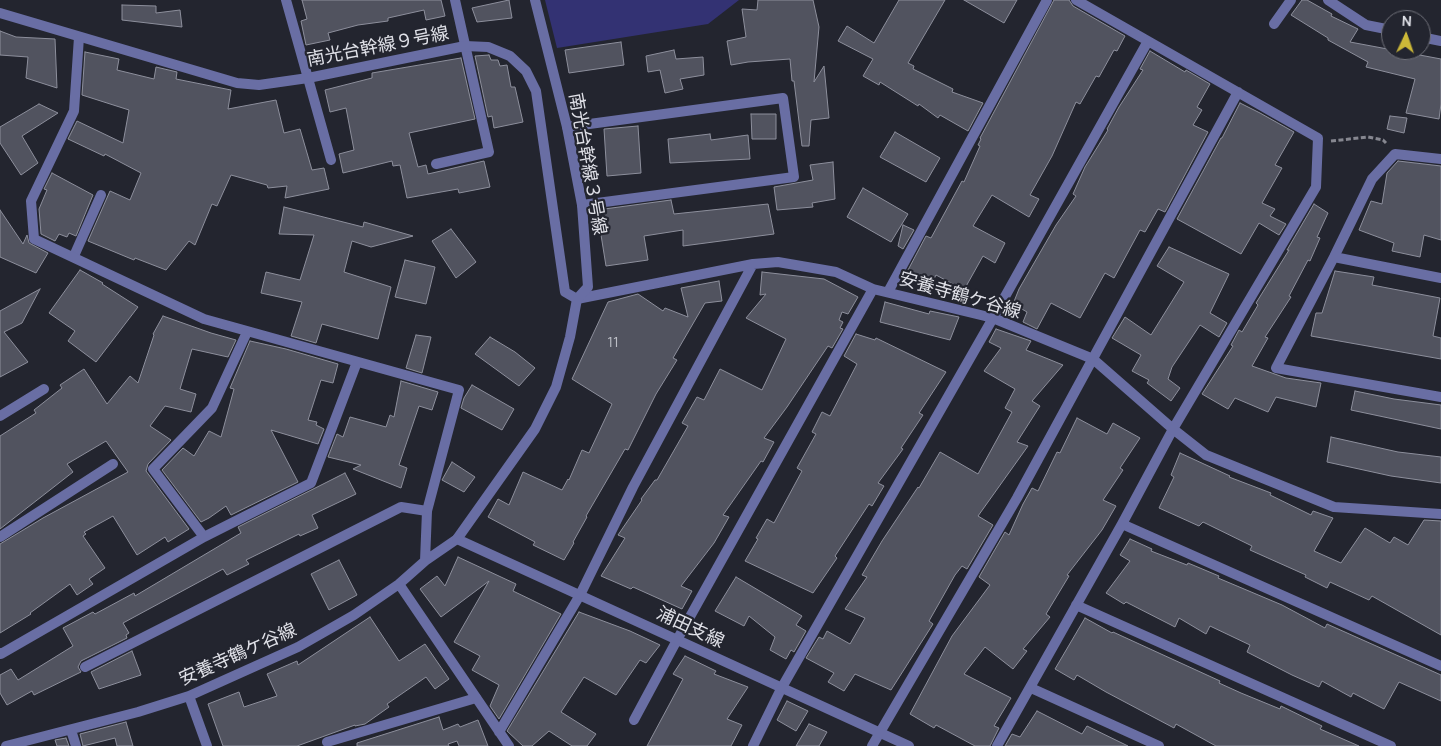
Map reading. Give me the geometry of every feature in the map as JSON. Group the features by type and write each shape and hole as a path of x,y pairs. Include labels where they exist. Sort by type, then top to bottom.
{"street":[{"path":"286,0 331,160"},
{"path":"436,164 489,152 455,0"},
{"name":"南光台幹線３号線","path":"457,540 535,429 556,387 570,337 577,299 588,287 582,205 567,127 535,0"},
{"path":"888,292 1047,0"},
{"path":"998,746 1173,429 1316,186 1318,138 1076,0"},
{"path":"1274,24 1291,0"},
{"path":"1328,0 1366,25 1381,28"},
{"name":"南光台幹線９号線","path":"0,13 237,83 258,85 308,78 465,46 488,47 510,56 526,71 536,91 565,292 577,299"},
{"path":"79,37 74,111 31,201 34,238 204,319 459,390 428,511 425,561"},
{"path":"753,746 781,689 993,318 1148,41"},
{"path":"872,746 1017,498 1238,92"},
{"path":"567,127 783,98 794,177 582,205"},
{"path":"1441,159 1394,154 1372,179 1276,368 1441,397"},
{"path":"74,256 101,195"},
{"path":"1334,257 1441,278"},
{"name":"安養寺鶴ケ谷線","path":"577,299 753,264 778,262 836,272 873,289 993,318 1093,359 1173,429 1206,455 1334,507 1441,514"},
{"path":"499,732 580,595 633,487 753,264"},
{"path":"634,720 873,289"},
{"path":"204,537 153,469 212,408 247,332"},
{"path":"0,654 204,537 311,483 357,362"},
{"path":"0,416 44,389"},
{"path":"0,537 113,464"},
{"path":"86,667 401,507 428,511"},
{"path":"1122,524 1441,666"},
{"name":"安養寺鶴ケ谷線","path":"6,746 71,730 189,696 298,648 354,615 399,584 425,561 457,540"},
{"name":"浦田支線","path":"457,540 909,746"},
{"path":"399,584 509,746"},
{"path":"1076,605 1391,746"},
{"path":"1031,688 1159,746"},
{"path":"189,696 207,746"},
{"path":"327,742 347,741 476,698"},
{"path":"71,730 76,746"}],"path":[{"path":"1318,141 1368,137 1383,140 1394,154"}],"shaded area":[{"path":"545,0 739,0 708,24 557,48"}],"building":[{"path":"302,0 441,0 445,16 426,20 424,10 388,18 388,21 358,25 328,33 330,40 306,45 301,21 307,19"},
{"path":"509,0 512,18 477,22 472,8"},
{"path":"758,0 813,0 819,27 814,82 824,66 829,118 811,120 809,146 802,146 790,59 731,65 727,41 746,37 742,9 757,10"},
{"path":"899,0 945,0 908,63 914,66 913,69 953,89 952,92 983,103 968,131 940,115 938,118 919,104 918,106 880,82 879,85 863,76 873,59 838,41 847,26 874,43"},
{"path":"964,0 1017,0 1004,23"},
{"path":"1054,0 1069,0 1073,6 1125,36 1117,51 1114,50 1099,77 1096,76 1080,104 1076,102 1052,156 1030,195 1039,199 1029,217 992,195 973,226 1005,243 995,263 983,256 964,290 936,275 933,281 908,270 926,236 931,238 962,181 964,182 980,146 978,145 980,138"},
{"path":"1302,0 1307,0 1332,14 1331,16 1358,29 1350,42 1381,48 1381,60 1431,60 1431,57 1441,59 1439,119 1406,113 1415,79 1366,67 1368,62 1328,40 1328,38 1291,15"},
{"path":"122,5 156,6 156,13 180,10 182,27 122,20"},
{"path":"0,31 16,37 55,39 57,88 26,78 28,57 0,55"},
{"path":"621,42 624,65 569,73 565,50"},
{"path":"674,50 676,59 703,57 704,75 680,79 683,89 665,93 660,70 648,72 646,56"},
{"path":"1150,51 1185,72 1186,70 1210,84 1197,107 1202,110 1193,125 1208,132 1165,212 1158,209 1145,232 1140,230 1114,278 1105,273 1080,318 1051,303 1037,329 1023,322 1027,312 1013,304 1019,289 1056,225 1076,196 1073,194 1085,167 1108,130 1119,107 1143,70 1140,69"},
{"path":"85,52 119,59 117,70 154,79 156,67 177,72 176,79 231,90 228,109 276,100 284,133 300,129 312,170 324,168 329,189 285,198 287,186 268,188 267,185 231,175 217,206 212,204 195,245 189,241 166,270 135,258 134,260 88,241 110,191 130,200 141,173 105,154 104,156 68,139 77,121 123,143 129,110 82,95"},
{"path":"489,55 491,60 498,60 500,66 507,65 511,87 515,87 523,122 494,128 492,116 488,117 475,56"},
{"path":"461,58 475,119 409,133 418,167 426,165 428,174 484,161 490,187 459,193 458,189 407,198 400,165 393,166 392,161 343,173 339,154 354,150 346,108 330,112 325,90 372,78 372,73"},
{"path":"1240,103 1294,132 1275,165 1282,168 1262,203 1275,209 1270,216 1286,224 1279,235 1259,223 1241,254 1177,219"},
{"path":"39,104 58,113 22,136 38,163 21,175 0,143 0,127"},
{"path":"751,114 776,114 776,139 752,139"},
{"path":"1390,116 1407,118 1404,133 1387,129"},
{"path":"638,126 641,173 607,176 604,129"},
{"path":"895,132 940,158 926,182 880,157"},
{"path":"710,134 711,140 748,135 750,159 670,163 668,139"},
{"path":"1398,161 1441,166 1441,240 1424,235 1420,257 1392,251 1394,243 1359,230 1371,201 1382,204 1387,173"},
{"path":"833,162 835,199 812,203 813,207 777,210 774,187 813,180 810,165"},
{"path":"52,173 93,195 76,236 69,233 67,237 59,234 55,241 41,234 39,209 47,190 44,189"},
{"path":"863,188 908,214 891,242 847,217"},
{"path":"671,200 674,214 768,204 774,234 683,246 683,230 644,236 648,260 606,266 597,210"},
{"path":"1314,204 1328,213 1317,237 1320,238 1310,261 1308,260 1289,296 1291,297 1265,337 1268,338 1252,366 1286,378 1321,383 1316,407 1276,397 1268,412 1235,398 1228,409 1202,394 1233,346 1231,345 1239,330 1242,332 1258,305 1256,303 1289,250 1287,250"},
{"path":"284,207 363,227 364,222 413,236 371,247 352,241 344,272 391,287 378,339 322,324 316,343 291,336 302,302 261,293 266,272 300,280 314,235 279,234"},
{"path":"0,210 23,244 27,235 29,243 48,253 36,273 0,257"},
{"path":"903,225 914,230 903,249 898,246"},
{"path":"451,229 476,262 456,278 432,241"},
{"path":"1169,247 1229,274 1210,313 1227,323 1219,337 1200,325 1172,367 1168,379 1180,388 1171,401 1147,383 1149,380 1132,371 1141,355 1112,338 1125,317 1151,335 1184,282 1157,266"},
{"path":"405,260 435,267 426,304 395,297"},
{"path":"80,270 138,307 96,362 68,341 75,331 49,313"},
{"path":"1335,271 1374,277 1372,285 1440,298 1433,336 1441,338 1441,359 1311,336 1316,313 1322,313"},
{"path":"762,272 824,279 858,297 848,314 842,312 839,320 843,322 840,328 843,329 832,348 828,346 764,438 774,442 763,462 761,461 723,515 729,517 714,543 681,586 692,591 682,609 633,587 631,589 601,576 625,538 618,535 641,499 655,480 657,480 688,426 682,423 697,397 704,400 720,369 762,390 786,339 746,318 766,294 760,295"},
{"path":"719,281 722,301 705,303 673,358 677,360 656,394 628,450 625,449 586,516 564,560 533,545 535,542 488,517 498,499 509,505 523,472 562,490 569,480 582,450 589,453 612,404 572,379 608,302 638,294 663,311 665,308 688,317 681,288"},
{"path":"40,289 22,323 4,332 28,362 0,377 0,311"},
{"path":"885,302 929,314 930,311 959,317 950,340 880,322"},
{"path":"163,316 236,340 228,357 192,349 180,389 196,394 191,412 165,406 150,426 171,440 148,464 146,471 189,529 168,542 165,537 137,555 113,516 84,532 86,534 83,536 105,568 89,579 93,584 77,595 70,584 31,614 0,633 0,544 43,518 128,472 106,441 67,464 73,472 0,529 0,436 36,413 34,410 62,388 60,385 84,369 107,404 130,376 138,383 153,334"},
{"path":"996,329 1031,341 1026,350 1063,365 1032,401 1040,406 1017,442 1028,446 978,516 993,525 967,569 962,566 955,575 929,621 933,624 891,690 855,674 844,691 828,682 834,673 806,658 819,637 823,639 827,631 850,644 865,618 845,609 867,577 862,575 882,541 919,488 940,452 978,474 1012,412 1005,408 1015,389 984,371 1001,348 989,342"},
{"path":"856,334 875,340 876,338 946,372 919,413 923,415 901,448 903,449 878,483 884,486 872,506 869,504 835,556 837,558 813,593 745,561 767,519 774,523 802,471 797,468 816,434 812,432 822,412 830,416 857,364 844,356"},
{"path":"416,335 431,337 422,373 406,368"},
{"path":"490,337 515,352 535,368 519,386 475,354"},
{"path":"250,341 338,364 333,383 321,380 308,420 317,422 316,425 324,429 318,444 271,430 298,482 231,515 226,506 201,522 162,470 183,448 194,456 209,431 221,437 234,389 230,388"},
{"path":"401,381 438,392 432,410 419,406 399,465 407,468 401,488 353,469 361,465 328,457 337,434 343,437 350,417 386,427 390,415 394,417"},
{"path":"472,385 514,409 502,430 461,408 464,398"},
{"path":"1355,391 1394,399 1441,405 1441,429 1351,410"},
{"path":"1077,418 1107,434 1113,423 1140,438 1120,468 1123,470 1103,500 1116,506 1102,530 1067,575 1069,576 1046,614 1050,617 1023,649 1027,651 1013,669 985,647 964,674 1011,698 994,726 999,728 990,746 975,746 936,725 934,728 910,714 952,636 990,585 979,577 1005,532 1009,535 1032,488 1038,491 1057,452 1060,453"},
{"path":"1331,437 1398,452 1441,457 1441,483 1391,476 1327,462"},
{"path":"1180,453 1229,477 1271,493 1270,495 1311,515 1313,511 1333,518 1314,551 1341,563 1365,528 1390,543 1394,537 1408,545 1424,520 1441,521 1441,635 1372,596 1369,600 1330,582 1327,588 1305,577 1306,575 1250,550 1252,546 1203,522 1199,526 1159,508 1174,477 1171,475"},
{"path":"452,462 475,477 464,492 442,480"},
{"path":"345,473 356,494 312,515 318,528 300,536 299,534 246,560 249,564 227,575 223,569 123,623 129,633 126,635 127,638 81,661 78,667 81,672 34,695 32,691 7,705 0,693 0,675 11,669 18,680 73,646 63,628 93,612 95,614 134,593 135,596 241,533 238,527"},
{"path":"1130,539 1152,549 1151,551 1187,565 1188,563 1219,576 1218,578 1282,605 1325,628 1327,624 1441,675 1441,701 1399,682 1384,709 1353,693 1351,697 1322,681 1319,687 1292,675 1247,652 1250,645 1210,626 1206,634 1179,618 1175,627 1126,602 1124,604 1106,593 1130,561 1120,555"},
{"path":"458,557 516,584 513,591 561,614 499,719 490,706 499,685 472,670 480,656 454,642 489,581 441,617 420,589 437,576 445,586"},
{"path":"339,560 357,595 329,610 311,574"},
{"path":"736,577 802,616 796,625 806,631 794,652 791,650 786,659 770,650 775,637 749,616 744,626 715,611"},
{"path":"579,612 630,631 660,645 646,663 640,660 616,695 584,677 561,712 596,734 587,746 572,746 549,731 532,746 523,746 507,731"},
{"path":"370,617 399,661 425,644 449,679 435,689 426,677 387,704 389,707 365,724 355,725 297,746 223,746 208,704 239,692 244,707 277,696 267,674 297,661 298,665"},
{"path":"1085,618 1112,633 1220,681 1219,683 1241,693 1280,709 1281,706 1322,726 1320,729 1359,746 1216,746 1176,724 1174,728 1077,675 1074,680 1055,669"},
{"path":"132,651 141,675 99,689 91,672"},
{"path":"685,656 716,671 714,674 748,687 727,719 742,725 731,746 647,746 683,679 673,674"},
{"path":"787,701 808,711 796,731 777,720"},
{"path":"1037,711 1082,734 1087,726 1128,746 1005,746 1012,734 1020,737"},
{"path":"439,717 443,730 458,724 460,727 478,720 488,746 459,746 457,741 448,744 449,746 357,746 357,743"},
{"path":"126,722 133,746 117,746 115,738 83,746 80,734"},
{"path":"809,724 827,732 819,746 796,746"},
{"path":"66,738 69,746 57,746 55,740"}]}
